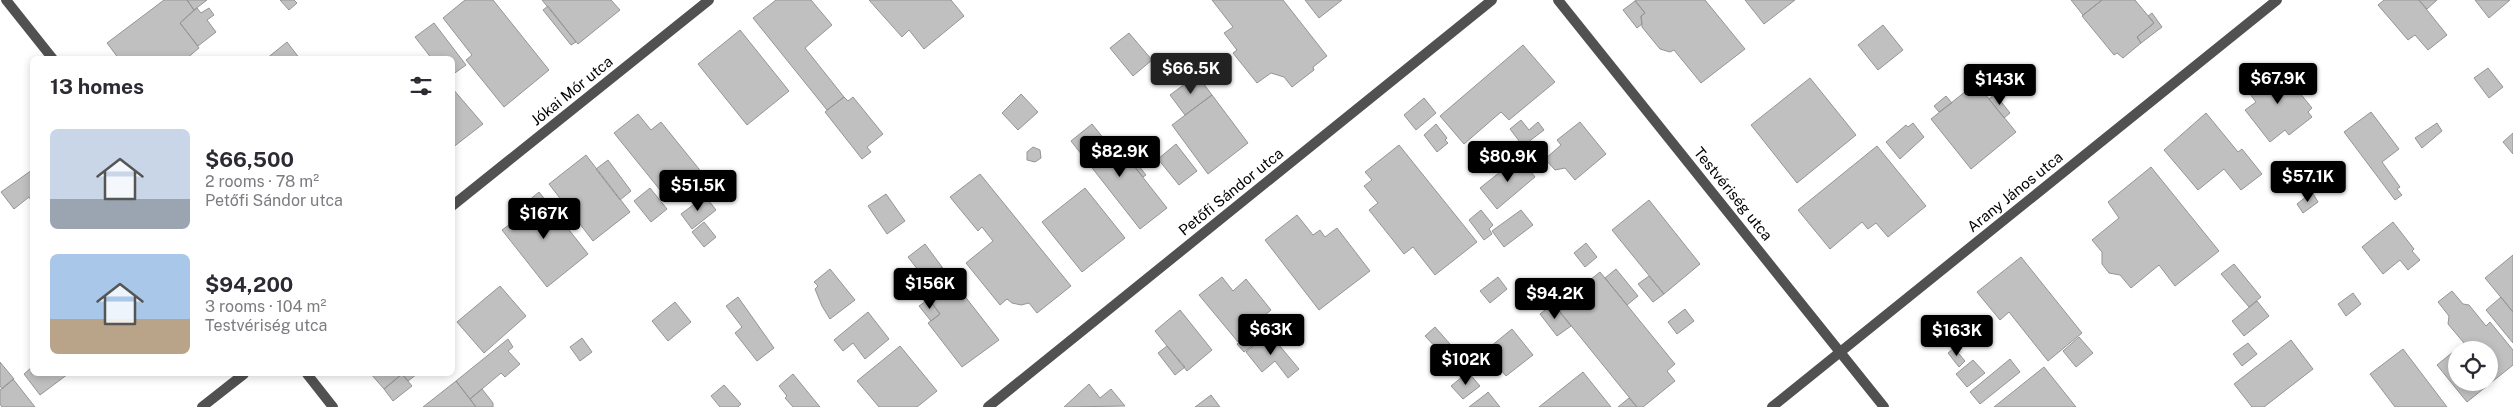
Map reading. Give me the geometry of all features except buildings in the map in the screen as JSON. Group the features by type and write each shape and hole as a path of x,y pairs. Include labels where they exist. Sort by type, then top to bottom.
{"street":[{"path":"6,0 51,56"},
{"name":"Jókai Mór utca","path":"455,204 709,0"},
{"name":"Petőfi Sándor utca","path":"988,407 1492,0"},
{"name":"Testvériség utca","path":"1558,0 1884,407"},
{"name":"Arany János utca","path":"1772,407 2277,0"},
{"path":"202,407 241,376"},
{"path":"308,376 333,407"}]}
